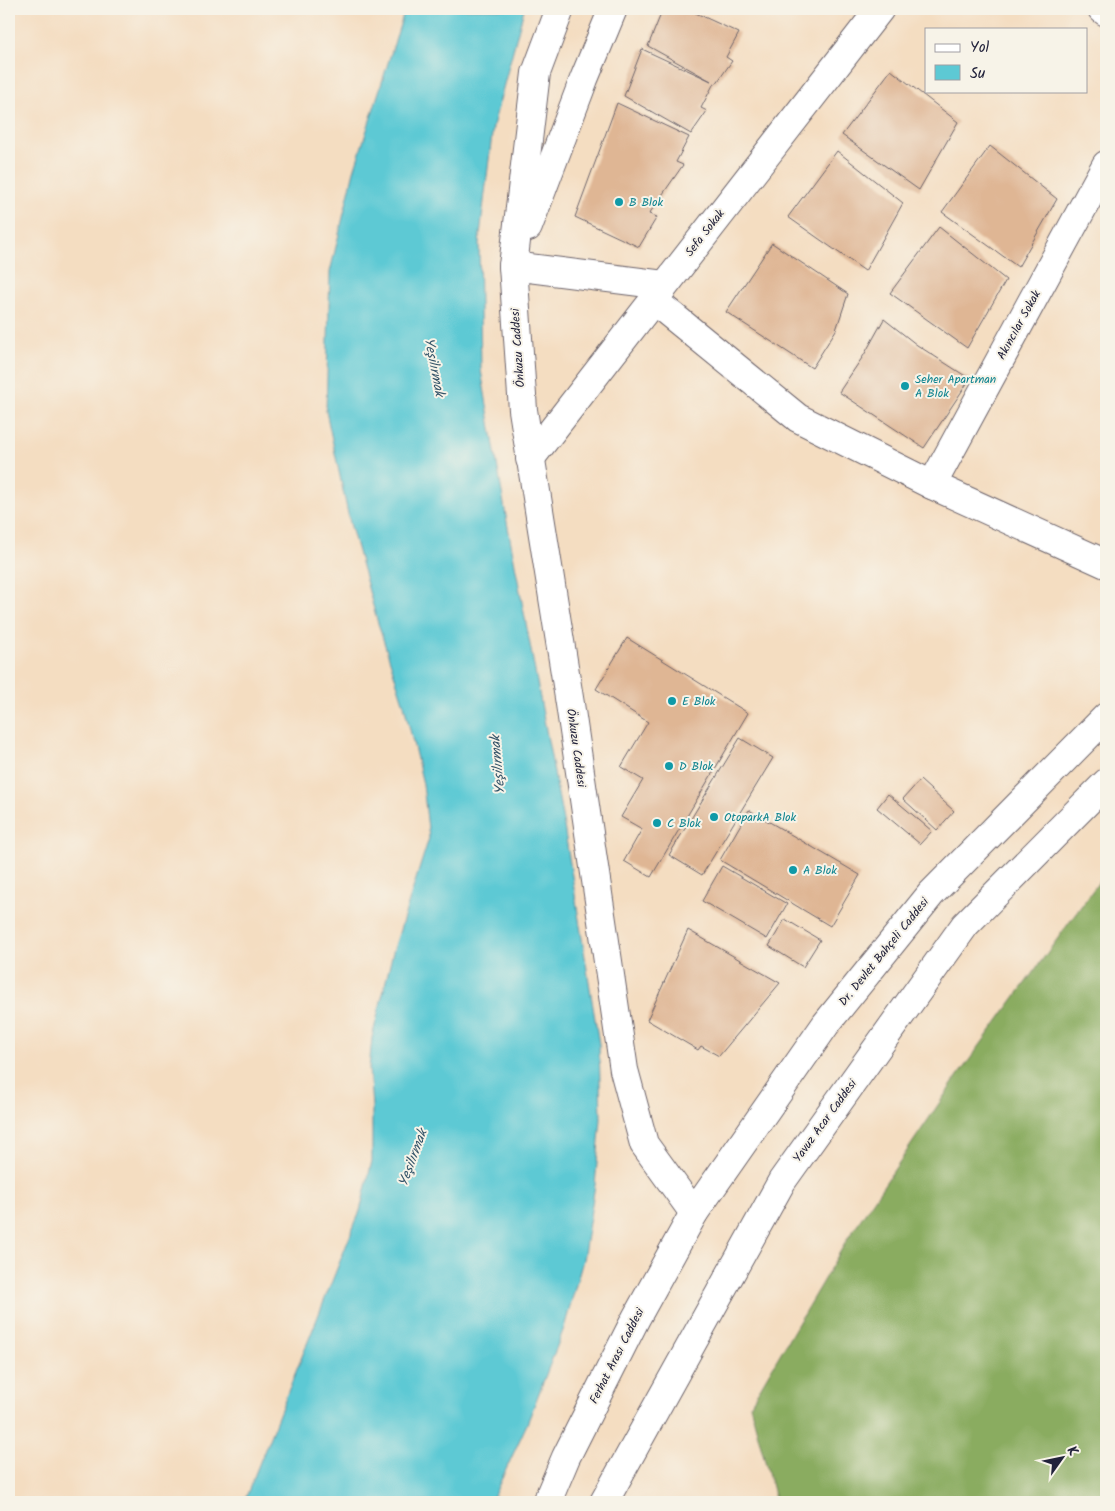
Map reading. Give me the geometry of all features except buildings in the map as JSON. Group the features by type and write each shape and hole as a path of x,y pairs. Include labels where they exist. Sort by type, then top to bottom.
{"street":[{"name":"Önkuzu Caddesi","path":"560,9 536,73 513,266 523,410 571,713 624,1070 644,1144 694,1213"},
{"name":"Önkuzu Caddesi","path":"513,266 613,9"},
{"name":"Sefa Sokak","path":"530,459 880,9"},
{"path":"1102,9 1106,12"},
{"name":"Akıncılar Sokak","path":"932,485 1106,165"},
{"path":"513,266 659,292 798,418 932,485 1106,564"},
{"name":"Dr. Devlet Bahçeli Caddesi","path":"694,1213 826,1024 931,894 1106,717"},
{"name":"Yavuz Acar Caddesi","path":"604,1502 782,1181 966,925 1106,783"},
{"name":"Ferhat Arası Caddesi","path":"547,1502 566,1457 636,1318 694,1213"}],"green space":[{"path":"1106,872 1106,1502 776,1502 750,1405 850,1235 957,1077"}],"water":[{"name":"Yeşilırmak","path":"405,9 524,9 493,126 479,243 481,370 507,522 564,826 599,1044 601,1119 595,1185 583,1260 564,1328 527,1424 491,1502 244,1502 360,1211 372,1161 372,1106 369,1069 372,1038 393,952 429,838 423,784 404,705 377,620 350,523 326,411 330,272 354,171"}],"place":[{"name":"B Blok","path":"619,202"},
{"name":"Seher Apartman A Blok","path":"905,386"},
{"name":"E Blok","path":"672,701"},
{"name":"D Blok","path":"669,766"},
{"name":"OtoparkA Blok","path":"714,817"},
{"name":"C Blok","path":"657,823"},
{"name":"A Blok","path":"793,870"}]}
